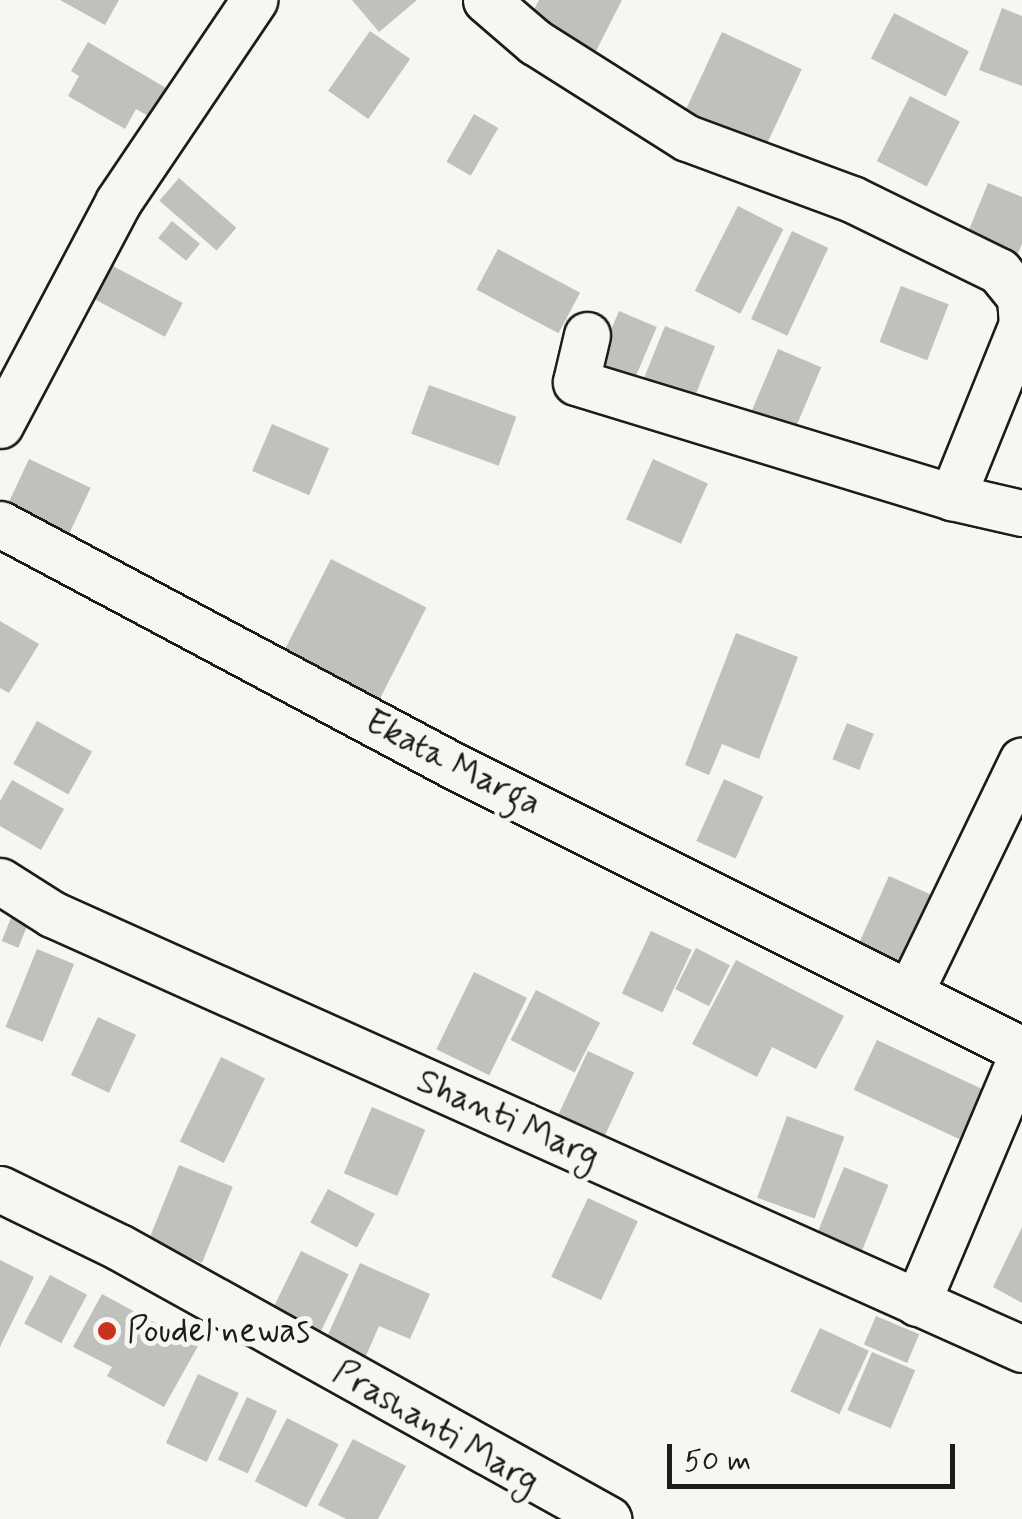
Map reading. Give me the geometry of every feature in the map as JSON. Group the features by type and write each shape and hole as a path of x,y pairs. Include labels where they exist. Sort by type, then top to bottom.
{"street":[{"path":"0,425 118,202 254,0"},
{"path":"486,0 535,42 687,138 852,199 999,271 1021,295 1022,324 952,497"},
{"path":"586,335 576,382 952,497 1022,513"},
{"name":"Ekata Marga","path":"0,524 454,766 911,990 1022,1052"},
{"path":"911,990 1022,760"},
{"name":"Shanti Marg","path":"0,880 52,914 1022,1348"},
{"path":"917,1303 1022,1052"},
{"name":"Prashanti Marg","path":"0,1189 119,1247 608,1519"}],"building":[{"path":"60,0 119,0 105,25"},
{"path":"352,0 417,0 379,32"},
{"path":"539,0 622,0 596,51 530,17"},
{"path":"1002,8 1022,16 1022,86 979,70"},
{"path":"894,13 969,51 946,97 871,58"},
{"path":"370,31 410,59 368,119 328,91"},
{"path":"722,32 802,69 764,150 684,113"},
{"path":"88,42 166,88 150,117 136,109 125,129 68,96 79,76 71,71"},
{"path":"910,96 960,121 927,186 877,161"},
{"path":"474,114 498,128 471,176 446,162"},
{"path":"179,178 236,228 217,251 159,201"},
{"path":"988,183 1022,197 1022,244 1014,263 964,242"},
{"path":"738,206 783,229 740,314 695,291"},
{"path":"172,221 200,244 186,261 158,238"},
{"path":"792,231 828,248 787,336 751,319"},
{"path":"498,249 580,293 559,333 476,290"},
{"path":"113,266 183,303 165,337 95,300"},
{"path":"901,286 949,304 927,360 879,342"},
{"path":"619,311 657,327 632,385 594,369"},
{"path":"665,326 715,346 694,398 644,378"},
{"path":"778,349 821,367 792,437 748,419"},
{"path":"429,385 516,417 499,466 411,434"},
{"path":"272,424 329,448 309,495 252,471"},
{"path":"29,459 91,488 62,549 0,521"},
{"path":"653,459 708,483 681,544 626,519"},
{"path":"331,559 426,608 377,705 282,656"},
{"path":"0,621 39,644 9,693 0,688"},
{"path":"736,633 798,657 759,759 722,744 709,775 685,765"},
{"path":"37,721 92,752 68,794 13,764"},
{"path":"847,723 874,734 859,770 832,759"},
{"path":"724,779 763,796 736,859 696,841"},
{"path":"12,780 64,809 41,850 0,826 0,801"},
{"path":"889,876 939,898 907,971 857,948"},
{"path":"17,903 34,910 18,948 2,941"},
{"path":"651,931 692,950 663,1013 622,994"},
{"path":"696,948 730,965 709,1006 675,989"},
{"path":"37,949 74,964 43,1042 6,1027"},
{"path":"736,960 844,1016 816,1069 772,1047 757,1077 692,1044"},
{"path":"474,972 527,998 489,1075 436,1049"},
{"path":"536,990 600,1023 575,1073 511,1040"},
{"path":"98,1017 136,1035 109,1093 71,1075"},
{"path":"877,1040 997,1096 973,1146 854,1090"},
{"path":"588,1051 634,1073 602,1141 556,1120"},
{"path":"221,1057 265,1078 224,1163 180,1141"},
{"path":"372,1107 425,1130 397,1196 344,1173"},
{"path":"787,1116 844,1137 815,1219 757,1198"},
{"path":"179,1165 233,1187 202,1263 148,1241"},
{"path":"844,1167 889,1185 862,1250 818,1232"},
{"path":"328,1189 375,1214 357,1247 310,1223"},
{"path":"588,1198 638,1221 601,1300 551,1277"},
{"path":"1022,1227 1022,1303 993,1287"},
{"path":"301,1251 349,1274 317,1339 269,1316"},
{"path":"0,1260 34,1277 0,1347"},
{"path":"360,1263 430,1294 410,1339 379,1326 366,1356 326,1339"},
{"path":"50,1275 87,1295 61,1343 24,1324"},
{"path":"102,1294 198,1346 164,1407 107,1376 112,1367 73,1347"},
{"path":"876,1316 919,1334 907,1363 864,1345"},
{"path":"820,1328 869,1351 839,1414 790,1391"},
{"path":"872,1352 915,1370 891,1428 847,1410"},
{"path":"198,1374 239,1393 207,1462 166,1443"},
{"path":"247,1397 277,1411 248,1473 218,1460"},
{"path":"287,1418 339,1444 306,1508 255,1481"},
{"path":"353,1439 406,1466 378,1519 346,1519 318,1505"}],"place":[{"name":"Poudel newas","path":"107,1331"}]}
